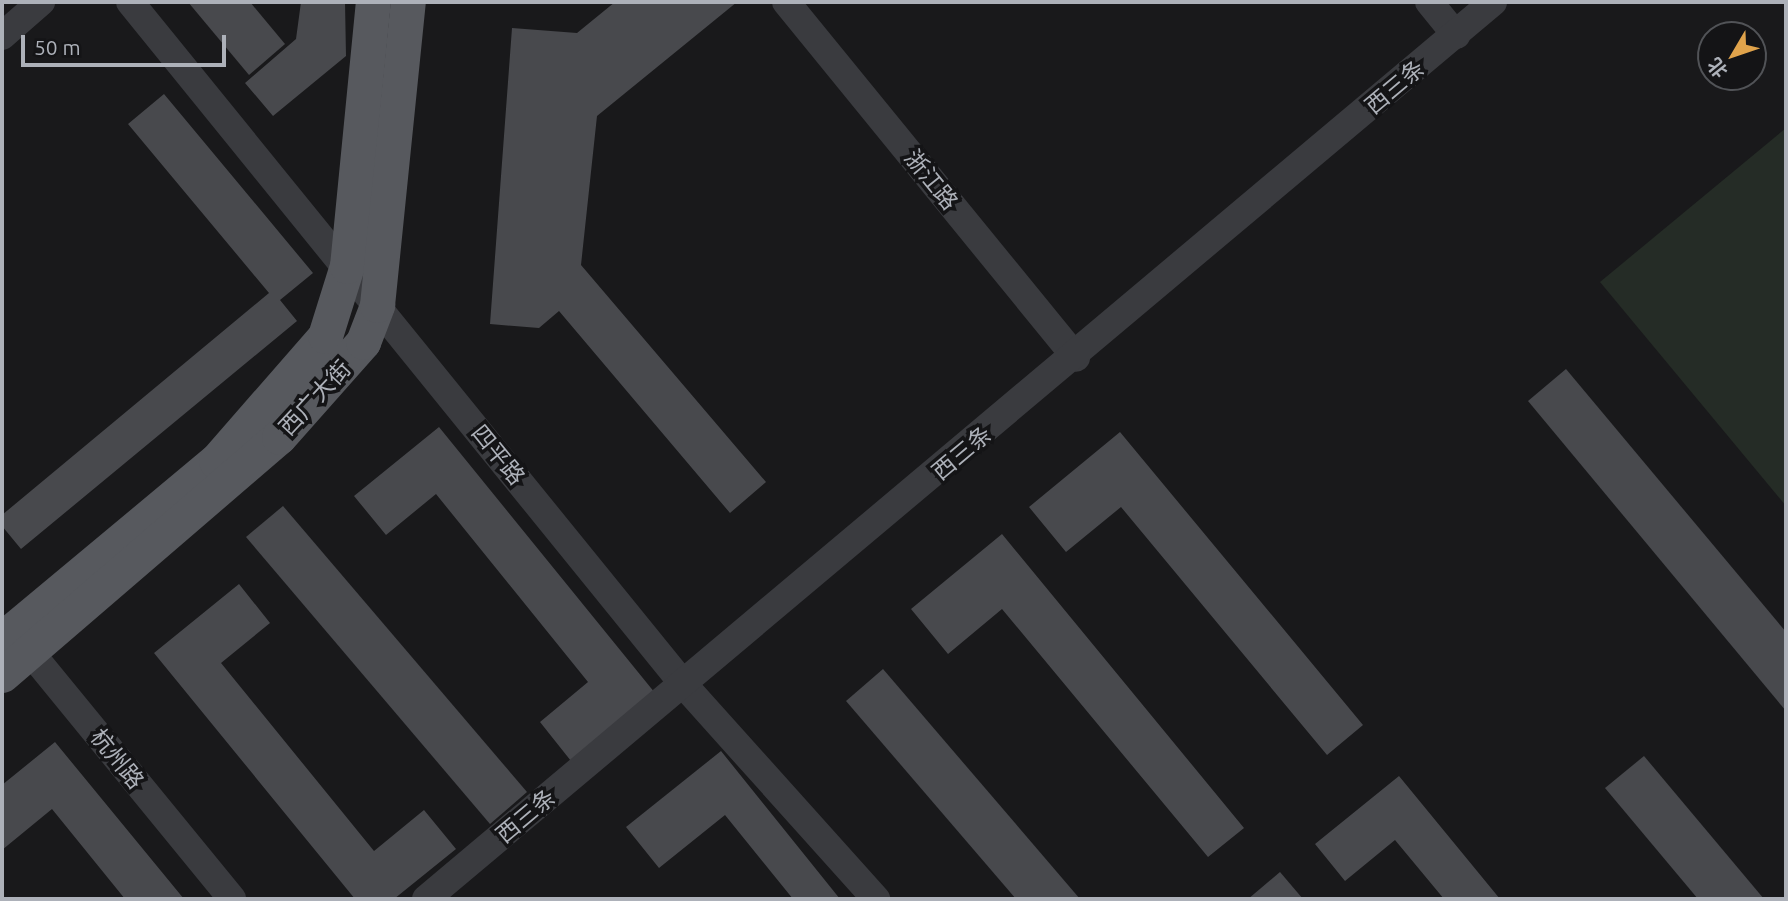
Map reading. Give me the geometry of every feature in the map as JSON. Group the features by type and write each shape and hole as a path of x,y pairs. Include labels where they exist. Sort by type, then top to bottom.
{"main road":[{"path":"11,635 245,432 325,336 347,266 373,2"},
{"name":"西广大街","path":"2,674 11,635 279,437 344,368 377,305 408,2"}],"street":[{"path":"2,36 41,2"},
{"name":"四平路","path":"130,2 347,266 684,685 876,899"},
{"name":"浙江路","path":"786,2 1076,358"},
{"path":"1429,2 1456,35"},
{"name":"西三条","path":"426,899 1076,358 1493,2"},
{"name":"杭州路","path":"11,635 232,899"}],"shaded area":[{"path":"1786,128 1786,506 1600,282"}],"building":[{"path":"188,2 250,2 285,44 249,75"},
{"path":"301,2 345,2 346,56 273,116 245,83 296,39"},
{"path":"615,2 737,2 597,116 581,265 766,482 730,513 559,311 539,328 490,324 512,28 577,33"},
{"path":"164,94 313,273 280,300 297,321 21,549 2,526 2,515 269,293 128,124"},
{"path":"1566,369 1786,632 1786,711 1528,401"},
{"path":"439,427 655,693 571,761 540,722 588,682 436,494 386,535 354,496"},
{"path":"1120,432 1363,725 1327,755 1121,507 1066,552 1029,507"},
{"path":"283,506 527,792 490,824 246,537"},
{"path":"1002,534 1244,828 1208,857 1002,609 948,654 911,609"},
{"path":"239,584 270,623 221,663 374,851 424,810 456,849 394,899 355,899 154,653"},
{"path":"883,669 1080,899 1016,899 846,701"},
{"path":"55,742 184,899 125,899 52,809 2,850 2,785"},
{"path":"721,751 840,899 793,899 725,815 659,868 626,827"},
{"path":"1644,756 1764,899 1698,899 1605,788"},
{"path":"1399,776 1500,899 1444,899 1395,840 1345,881 1315,844"},
{"path":"1280,872 1303,899 1248,899"}]}
